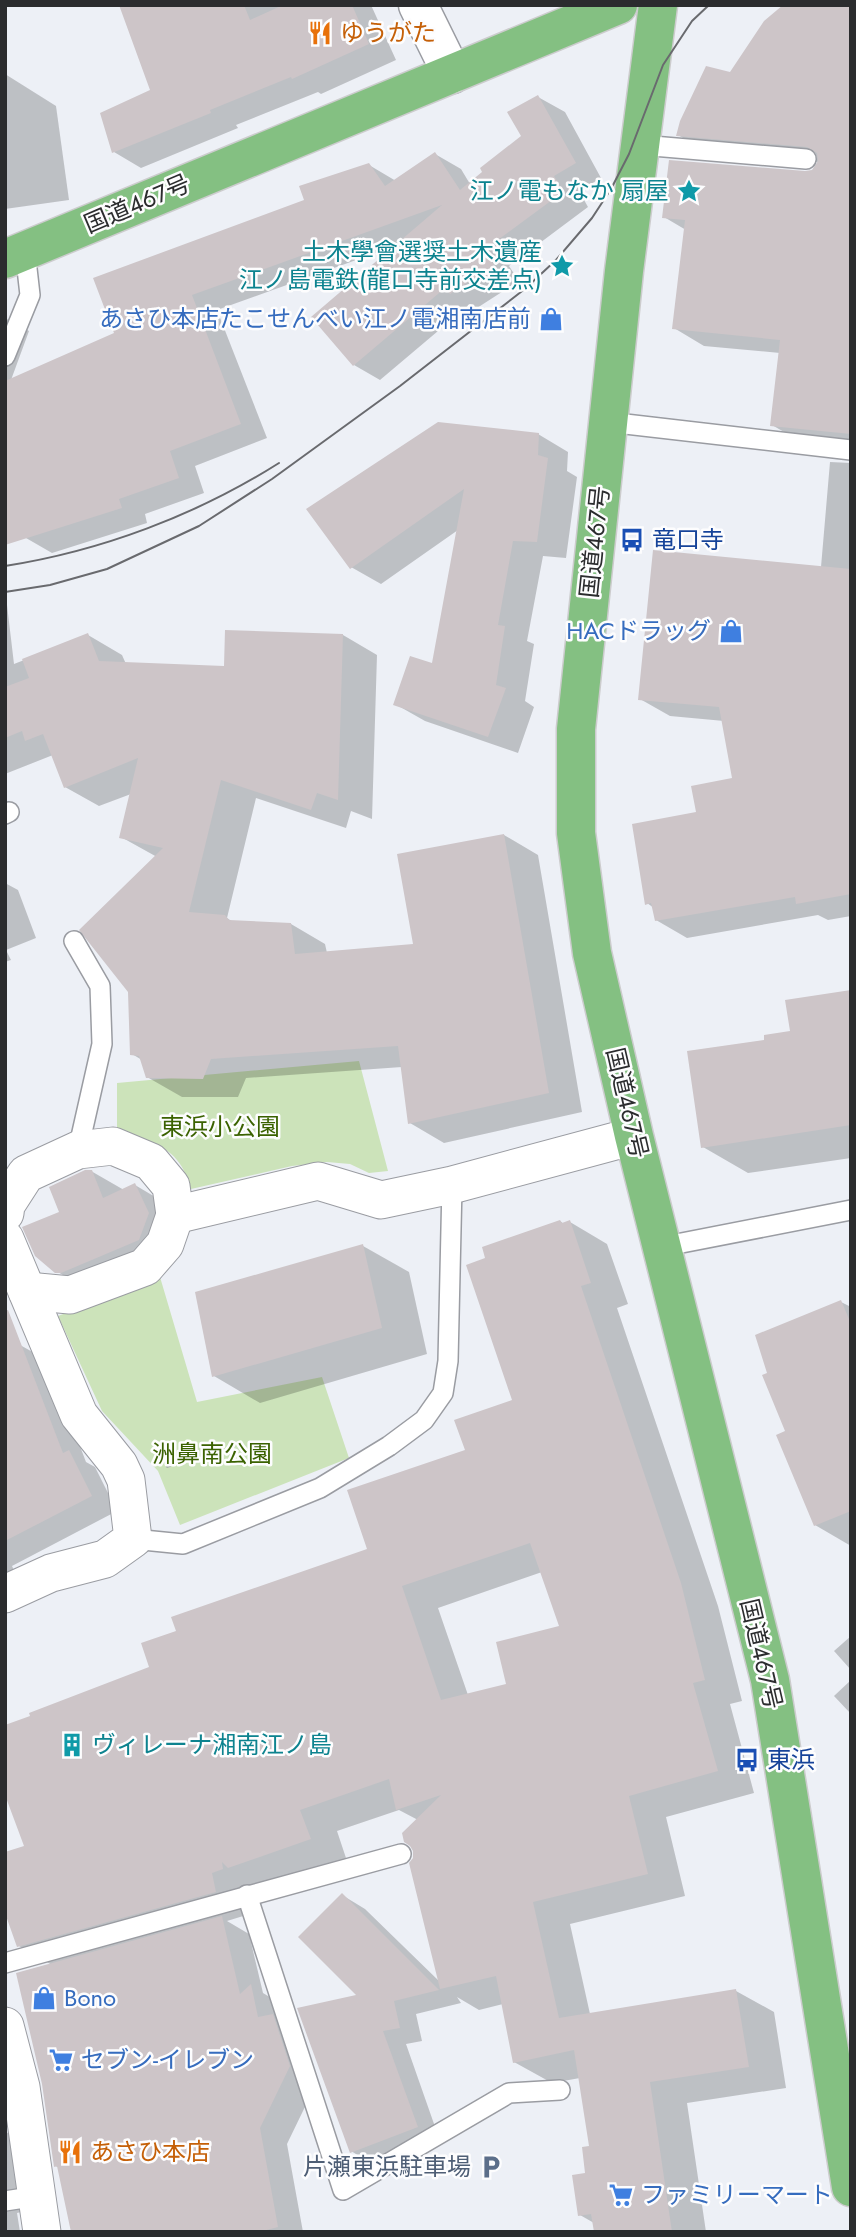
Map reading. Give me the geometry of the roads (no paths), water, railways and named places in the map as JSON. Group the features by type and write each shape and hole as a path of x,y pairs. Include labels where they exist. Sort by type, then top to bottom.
{"highway":[{"name":"国道467号","path":"15,255 618,5"},
{"name":"国道467号","path":"658,5 624,271 576,729 576,833 592,953 634,1136 769,1680 851,2187"}],"street":[{"path":"418,5 452,74"},
{"path":"175,1215 318,1181 381,1200 452,1185 634,1136"},
{"path":"5,1213 6,1205 26,1174 78,1150 113,1146 151,1162 171,1186 175,1215 165,1244 145,1267 70,1295 27,1291"},
{"path":"5,1239 79,1415 119,1465 126,1480 133,1539 106,1559 7,1588"},
{"path":"5,2026 21,2087 21,2199 42,2232"}],"lane":[{"path":"641,145 806,159"},
{"path":"5,356 30,295 15,255"},
{"path":"608,422 851,450"},
{"path":"74,941 100,986 102,1044 78,1150"},
{"path":"133,1539 183,1544 320,1488 389,1446 424,1420 443,1393 448,1361 452,1185"},
{"path":"662,1247 851,1210"},
{"path":"5,1963 401,1854"},
{"path":"247,1895 343,2190 509,2093 560,2090"}],"tram line":[{"path":"5,592 50,585 107,569 199,526 272,479 400,386 526,288 556,260 592,218 611,189 629,154 663,65 692,21 709,5"},
{"path":"5,566 77,551 147,528 215,499 279,463"}],"place":[{"name":"ゆうがた","path":"320,33"},
{"name":"江ノ電もなか 扇屋","path":"689,191"},
{"name":"土木學會選奨土木遺産 江ノ島電鉄(龍口寺前交差点)","path":"562,266"},
{"name":"あさひ本店たこせんべい江ノ電湘南店前","path":"551,319"},
{"name":"竜口寺","path":"632,540"},
{"name":"HACドラッグ","path":"731,631"},
{"name":"ヴィレーナ湘南江ノ島","path":"72,1745"},
{"name":"東浜","path":"747,1760"},
{"name":"Bono","path":"44,1998"},
{"name":"セブン-イレブン","path":"61,2060"},
{"name":"あさひ本店","path":"70,2152"},
{"name":"片瀬東浜駐車場","path":"491,2167"},
{"name":"ファミリーマート","path":"621,2195"}],"park label":[{"name":"東浜小公園","path":"220,1127"},
{"name":"洲鼻南公園","path":"212,1454"}]}
